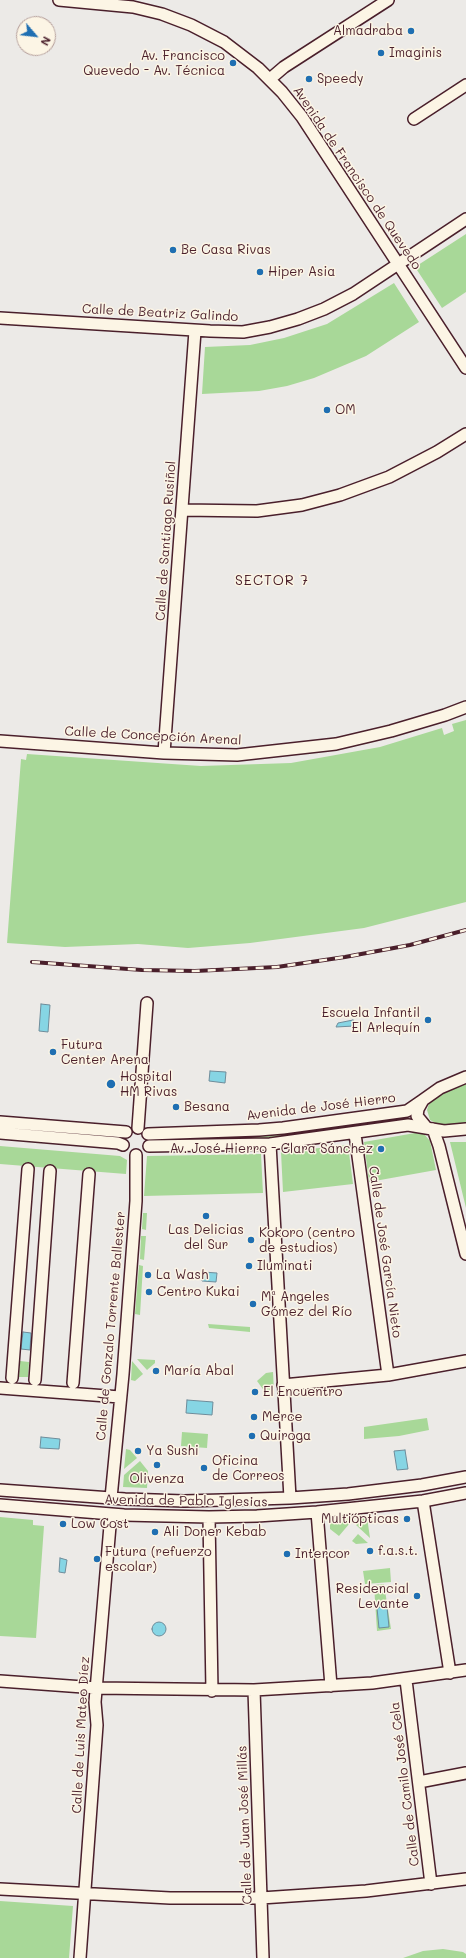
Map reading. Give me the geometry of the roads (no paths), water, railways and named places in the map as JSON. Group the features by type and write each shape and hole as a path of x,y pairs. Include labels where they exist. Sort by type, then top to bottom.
{"street":[{"name":"Avenida de Francisco de Quevedo","path":"59,0 133,7 162,14 191,25 224,42 270,79 302,117 466,368"},
{"path":"270,79 284,68 388,0"},
{"path":"414,119 466,85"},
{"name":"Calle de Beatriz Galindo","path":"0,318 195,331 243,332 298,319 324,309 353,294 466,219"},
{"name":"Calle de Santiago Rusiñol","path":"164,752 195,331"},
{"path":"182,510 257,511 302,505 340,495 390,477 437,452 466,434"},
{"name":"Calle de Concepción Arenal","path":"0,741 164,752 237,755 336,744 390,731 466,707"},
{"path":"138,1128 147,1003"},
{"name":"Avenida de José Hierro","path":"148,1134 284,1128 407,1111 440,1088 466,1077"},
{"path":"423,1100 418,1108 417,1116 429,1128 439,1146 466,1254"},
{"path":"0,1122 126,1132"},
{"path":"0,1133 118,1143 123,1145 130,1154 136,1155 141,1154 149,1146 270,1144 354,1134 408,1125 444,1131 466,1128"},
{"path":"123,1145 123,1138 126,1132 133,1128 138,1128 144,1130 148,1134 149,1146"},
{"name":"Calle de José García Nieto","path":"354,1134 388,1375"},
{"path":"270,1144 290,1498"},
{"name":"Calle de Gonzalo Torrente Ballester","path":"111,1498 136,1201 136,1155"},
{"path":"12,1378 28,1169"},
{"path":"35,1380 50,1171"},
{"path":"73,1383 88,1174"},
{"path":"283,1385 388,1375 466,1361"},
{"path":"0,1388 120,1397"},
{"name":"Avenida de Pablo Iglesias","path":"0,1490 111,1498 184,1501 290,1498 378,1490 466,1477"},
{"name":"Avenida de Pablo Iglesias","path":"0,1505 111,1514 209,1517 317,1512 423,1500 466,1493"},
{"path":"423,1500 450,1673"},
{"path":"317,1512 331,1686"},
{"name":"Calle de Luis Mateo Díez","path":"80,1958 97,1725 95,1702 111,1514"},
{"path":"209,1517 212,1691"},
{"path":"0,1681 97,1688 212,1691 331,1686 406,1680 466,1670"},
{"name":"Calle de Camilo José Cela","path":"406,1680 431,1884"},
{"name":"Calle de Juan José Millás","path":"254,1690 263,1958"},
{"path":"419,1782 466,1773"},
{"path":"0,1889 170,1898 261,1898 366,1891 466,1879"}],"water":[{"path":"41,1004 50,1005 48,1032 39,1031"},
{"path":"353,1020 355,1024 354,1026 336,1027 338,1023"},
{"path":"210,1071 226,1072 225,1083 209,1081"},
{"path":"203,1272 217,1273 216,1282 202,1281"},
{"path":"23,1332 31,1333 30,1350 21,1349"},
{"path":"187,1400 213,1402 212,1415 186,1413"},
{"path":"41,1437 60,1439 59,1449 40,1448"},
{"path":"405,1450 408,1469 397,1470 394,1451"},
{"path":"60,1558 67,1560 65,1573 59,1572"},
{"path":"381,1604 387,1607 389,1627 379,1628 377,1608 379,1608"},
{"path":"156,1622 162,1622 166,1626 166,1632 162,1636 156,1636 152,1632 152,1626"}],"railway":[{"path":"32,962 142,970 195,971 277,967 345,957 410,945 466,930"}],"place":[{"name":"Almadraba","path":"411,31"},
{"name":"Imaginis","path":"381,53"},
{"name":"Av. Francisco Quevedo - Av. Técnica","path":"233,63"},
{"name":"Speedy","path":"309,79"},
{"name":"Be Casa Rivas","path":"173,250"},
{"name":"Hiper Asia","path":"260,272"},
{"name":"OM","path":"327,410"},
{"name":"Escuela Infantil El Arlequín","path":"428,1020"},
{"name":"Futura Center Arena","path":"53,1052"},
{"name":"Hospital HM Rivas","path":"111,1084"},
{"name":"Besana","path":"176,1107"},
{"name":"Av. José Hierro - Clara Sánchez","path":"381,1149"},
{"name":"Las Delicias del Sur","path":"206,1216"},
{"name":"Kokoro (centro de estudios)","path":"251,1240"},
{"name":"Iluminati","path":"249,1266"},
{"name":"La Wash","path":"148,1275"},
{"name":"Centro Kukai","path":"149,1292"},
{"name":"Mª Angeles Gómez del Río","path":"253,1304"},
{"name":"María Abal","path":"156,1371"},
{"name":"El Encuentro","path":"255,1392"},
{"name":"Merce","path":"254,1417"},
{"name":"Quiroga","path":"252,1436"},
{"name":"Ya Sushi","path":"138,1451"},
{"name":"Olivenza","path":"157,1465"},
{"name":"Oficina de Correos","path":"204,1468"},
{"name":"Multiópticas","path":"407,1519"},
{"name":"Low Cost","path":"63,1524"},
{"name":"Ali Doner Kebab","path":"155,1532"},
{"name":"f.a.s.t.","path":"370,1551"},
{"name":"Intercor","path":"287,1554"},
{"name":"Futura (refuerzo escolar)","path":"97,1559"},
{"name":"Residencial Levante","path":"417,1596"}],"district":[{"name":"SECTOR 7","path":"272,581"}]}
